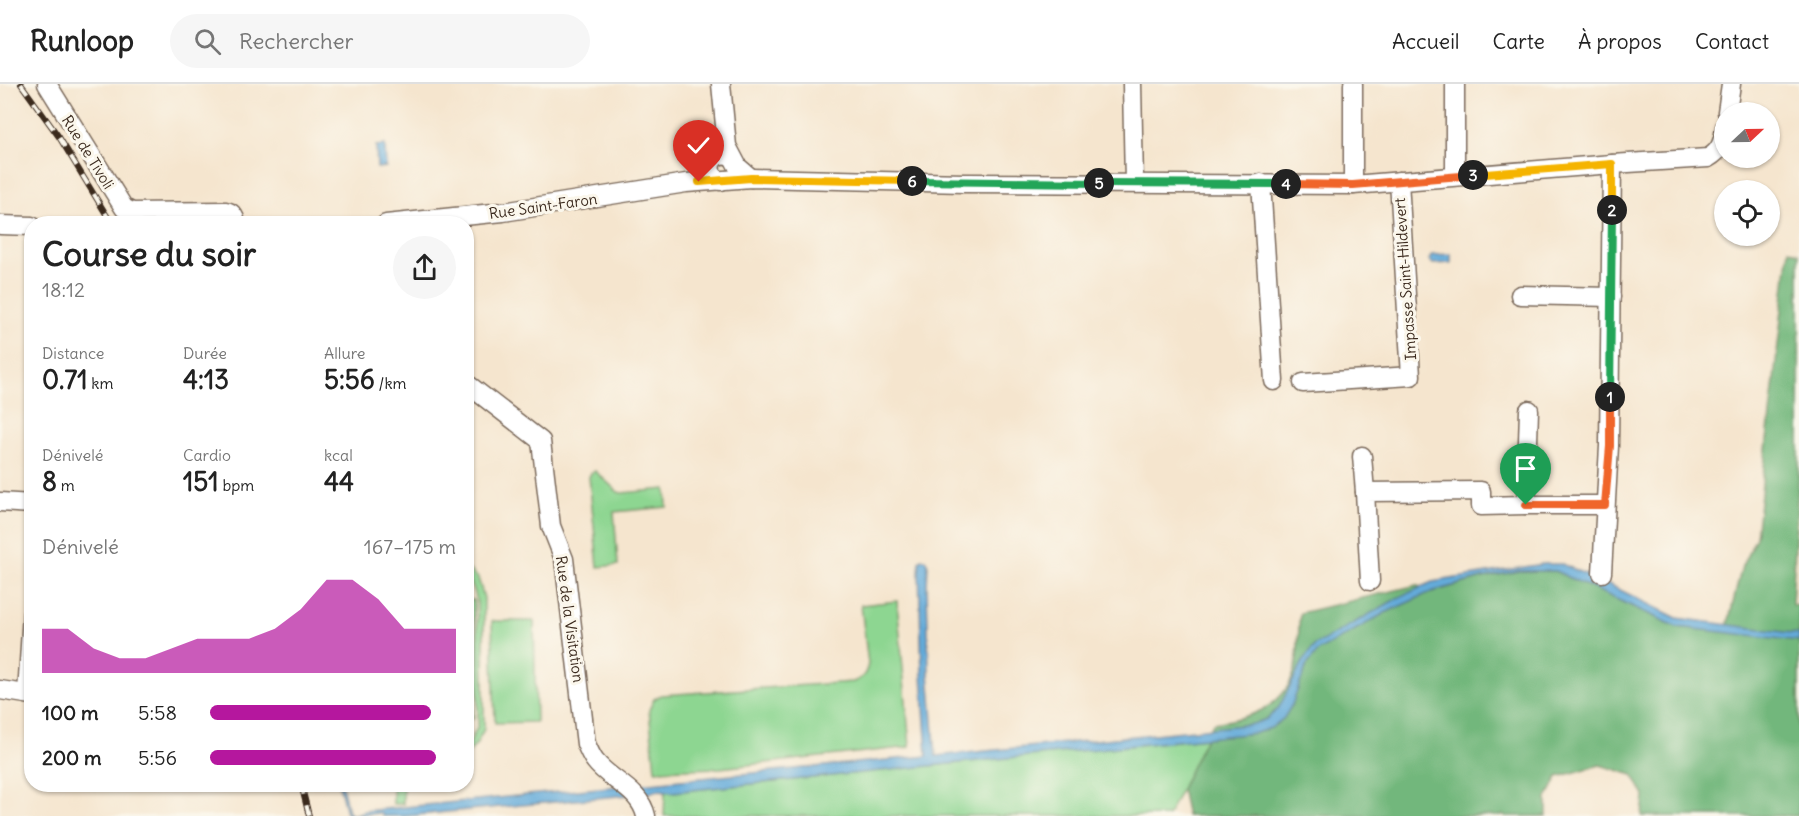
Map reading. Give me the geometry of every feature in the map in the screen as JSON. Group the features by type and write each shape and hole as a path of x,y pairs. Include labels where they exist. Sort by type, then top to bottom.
{"street":[{"name":"Rue de Tivoli","path":"47,84 124,208 135,213 225,211 234,216"},
{"path":"721,84 727,137 725,171"},
{"path":"1132,84 1134,183"},
{"path":"1353,84 1353,185"},
{"path":"1455,84 1455,176"},
{"path":"1729,102 1731,84"},
{"name":"Rue Saint-Faron","path":"464,216 503,212 725,171 964,183 1353,185 1701,159 1714,154"},
{"path":"1602,573 1610,446 1612,164"},
{"name":"Impasse Saint-Hildevert","path":"1303,383 1411,376 1399,181"},
{"path":"1261,183 1274,381"},
{"path":"0,225 24,226"},
{"path":"1520,295 1611,297"},
{"name":"Rue de la Visitation","path":"474,389 541,441 551,526 564,560 586,744 594,761 638,799 646,816"},
{"path":"1526,505 1528,410"},
{"path":"1362,456 1370,581"},
{"path":"1365,492 1481,491 1481,506 1605,505"},
{"path":"0,502 24,504"},
{"path":"0,690 24,693"}],"green space":[{"path":"1789,249 1799,253 1799,471 1792,605 1799,604 1799,816 1642,816 1644,796 1633,775 1600,765 1558,777 1547,798 1547,816 1505,816 1504,814 1499,816 1187,816 1181,789 1213,723 1238,719 1262,710 1272,704 1288,685 1297,660 1300,613 1417,585 1432,592 1518,571 1555,571 1677,627 1726,632 1742,566 1756,537"},
{"path":"595,471 618,492 666,489 667,507 614,512 618,565 598,567 589,477"},
{"path":"474,574 478,578 484,598 484,729 474,747 474,733 478,725 477,601"},
{"path":"897,601 910,747 720,768 655,770 649,710 654,699 661,695 853,682 864,675 868,664 861,605"},
{"path":"492,621 534,621 536,722 495,723"},
{"path":"1206,738 1168,816 664,816 665,791"},
{"path":"393,792 403,792 403,804 393,804"}],"water":[{"path":"385,145 386,167 377,168 376,146"},
{"path":"1451,254 1451,263 1433,264 1429,260 1432,255"},
{"path":"926,559 928,563 929,673 936,756 1253,724 1266,719 1278,709 1305,658 1315,645 1396,599 1432,582 1543,564 1562,564 1677,618 1799,634 1799,641 1677,627 1555,571 1518,571 1431,592 1385,613 1318,651 1307,665 1292,705 1284,718 1271,728 1256,733 673,792 658,790 650,793 405,816 383,816 380,813 348,816 346,813 341,792 344,792 348,812 352,815 364,811 927,756 922,674 920,560"}],"railway":[{"path":"21,84 59,137 107,216"},
{"path":"303,792 309,816"}],"route":[{"path":"699,182 751,178 964,183 1353,185 1612,164 1610,446 1605,505 1526,505"}]}
